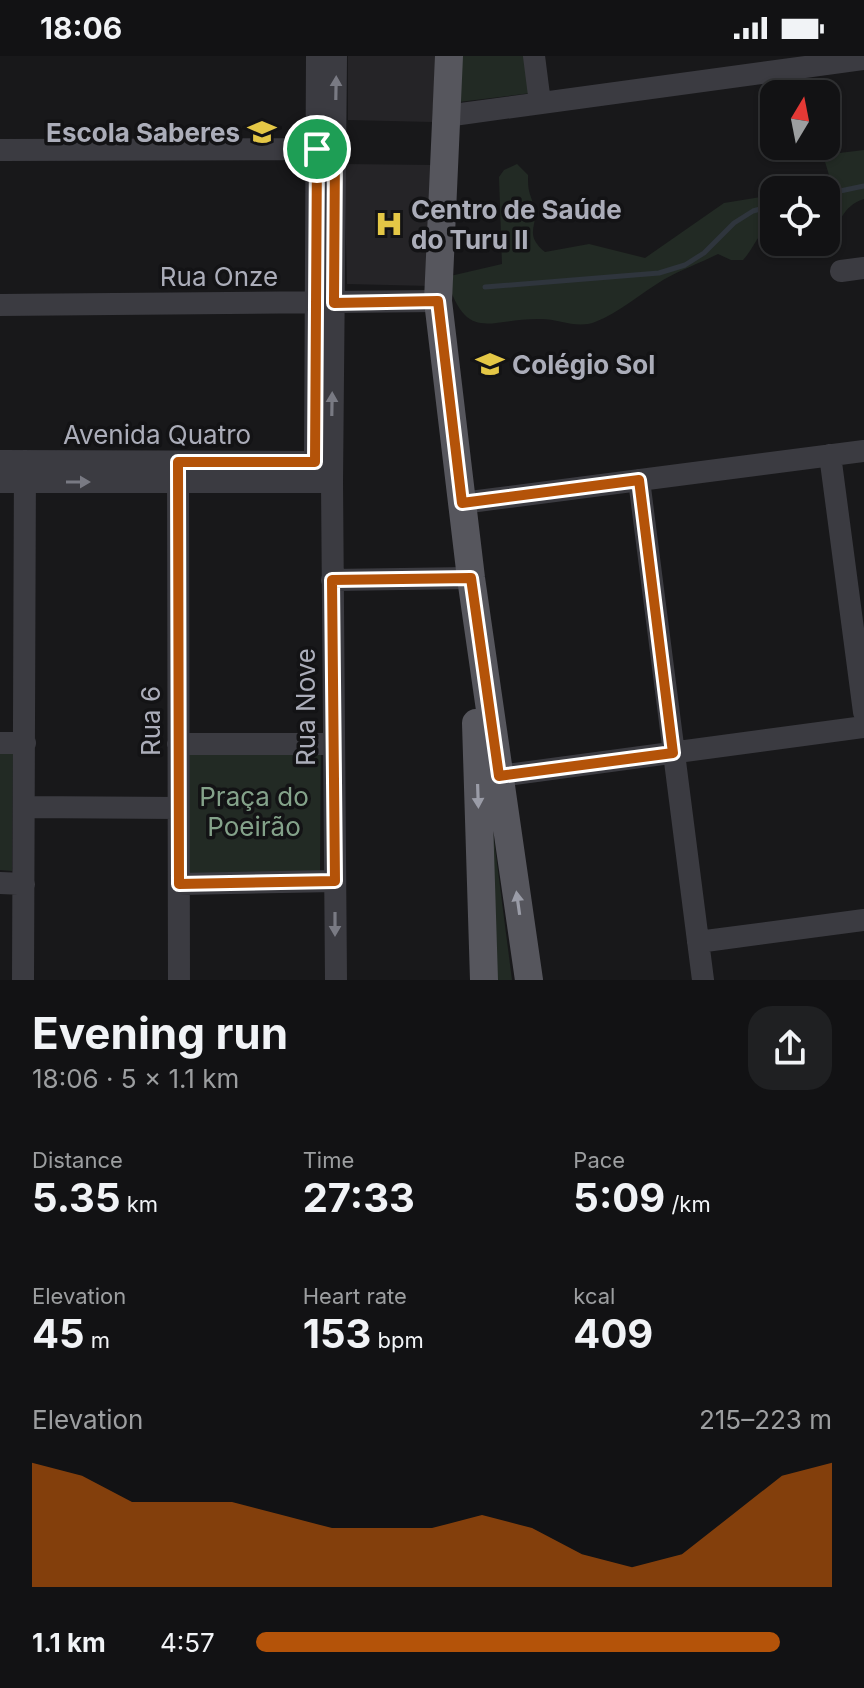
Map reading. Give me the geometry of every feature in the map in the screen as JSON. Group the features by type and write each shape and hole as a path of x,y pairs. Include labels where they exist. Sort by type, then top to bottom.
{"main road":[{"path":"449,56 438,301 471,578 529,980"},
{"path":"471,578 484,980"}],"street":[{"path":"317,56 326,149"},
{"path":"332,482 315,462 325,303 326,149 336,56"},
{"path":"534,56 540,103"},
{"path":"446,116 540,103 722,67 864,59"},
{"path":"0,150 326,149"},
{"path":"841,271 864,268"},
{"name":"Rua Onze","path":"0,305 438,301"},
{"name":"Rua Nove","path":"325,303 332,482 336,980"},
{"path":"462,503 864,451"},
{"path":"830,455 864,712"},
{"name":"Avenida Quatro","path":"0,461 26,472"},
{"name":"Avenida Quatro","path":"178,472 315,462"},
{"path":"23,980 26,472"},
{"name":"Avenida Quatro","path":"0,482 26,472 178,472 332,482"},
{"name":"Rua 6","path":"178,472 179,980"},
{"path":"639,480 703,980"},
{"path":"332,580 471,578"},
{"path":"499,776 864,727"},
{"path":"0,743 25,743"},
{"path":"178,744 334,744"},
{"path":"24,807 178,808"},
{"path":"179,884 335,881"},
{"path":"0,883 24,884"},
{"path":"698,942 864,920"}],"shaded area":[{"path":"348,56 436,56 432,122 348,120"},
{"name":"Centro de Saúde do Turu II","path":"344,164 434,165 431,286 347,284"}],"green space":[{"path":"462,56 526,56 531,93 459,102"},
{"path":"864,150 864,199 850,206 840,221 840,176 829,176 824,160 840,160 840,153"},
{"path":"517,164 528,175 535,213 534,239 545,252 589,244 645,258 724,203 760,197 760,235 743,260 731,260 718,254 670,276 595,322 575,324 541,319 482,323 471,320 462,312 446,277 502,264 499,177 504,170"},
{"path":"482,746 512,980 492,980"},
{"path":"0,747 13,747 12,871 0,870"},
{"name":"Praça do Poeirão","path":"321,747 320,872 185,877 189,750"}],"waterway":[{"path":"840,191 864,186"},
{"path":"485,287 659,273 685,265 704,253 734,223 760,209"}],"place":[{"name":"Escola Saberes","path":"262,132"},
{"name":"Centro de Saúde do Turu II","path":"389,224"},
{"name":"Colégio Sol","path":"490,364"}],"route":[{"path":"317,149 335,149 334,303 438,301 462,503 639,480 673,753 499,776 471,578 332,580 335,881 179,884 178,462 315,462 317,149"}]}
